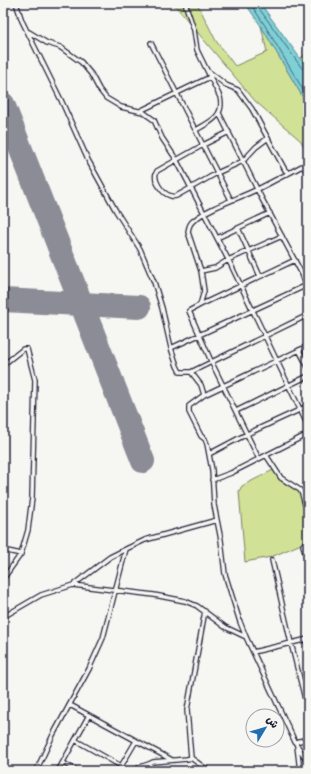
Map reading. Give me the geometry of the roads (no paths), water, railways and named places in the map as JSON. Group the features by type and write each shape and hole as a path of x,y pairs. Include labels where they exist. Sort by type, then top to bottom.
{"street":[{"path":"16,3 18,12 88,160 116,211 140,249 154,282 162,308 171,348 180,372 191,372 308,315"},
{"path":"185,3 194,30 197,50 222,104 222,108 213,120 196,130"},
{"path":"28,31 47,43 60,47 81,62 89,71 106,98 122,107 146,113 154,120 162,138 176,159 205,214 308,426"},
{"path":"151,43 231,200"},
{"path":"208,71 226,85 238,90 256,115 277,157 285,170 289,173"},
{"path":"140,111 210,77"},
{"path":"219,112 304,279 308,291"},
{"path":"229,132 176,159 157,171 155,174 156,179 162,190 175,197 217,173 243,161 256,147 268,138"},
{"path":"200,305 204,291 201,271 188,232 189,225 194,220 231,200 258,189 302,166 308,172"},
{"path":"217,238 270,213"},
{"path":"238,228 260,276"},
{"path":"201,271 215,268 228,260 249,252 282,236"},
{"path":"259,459 211,361 189,311 294,260"},
{"path":"171,348 306,286"},
{"path":"308,346 204,395 189,406 189,412 200,436 206,439 212,470 214,505 225,574 246,637 296,743 308,762"},
{"path":"3,365 23,349 27,349 35,380 32,498 28,530 21,554 3,579"},
{"path":"299,350 308,367"},
{"path":"191,372 200,385 204,395"},
{"path":"236,411 308,376"},
{"path":"209,454 247,434 308,406"},
{"path":"212,480 231,473 308,434"},
{"path":"266,455 281,478 300,490 308,515"},
{"path":"3,617 40,595 73,585 110,557 145,540 217,520"},
{"path":"308,542 303,546 308,565"},
{"path":"36,771 89,669 103,638 126,549"},
{"path":"3,550 21,554"},
{"path":"272,560 308,711"},
{"path":"73,585 154,595 185,601 197,606 225,626 246,637"},
{"path":"191,758 186,710 205,612"},
{"path":"253,652 308,639"},
{"path":"70,705 172,760"},
{"path":"58,771 89,716"},
{"path":"296,743 308,739"},
{"path":"75,740 121,766"},
{"path":"120,771 121,766 136,741"},
{"path":"296,743 300,771"},
{"path":"134,771 143,765 150,765 153,762 191,758 209,771"},
{"path":"63,763 78,771"},
{"path":"3,765 5,771"},
{"path":"149,771 150,765"}],"water":[{"path":"245,3 260,3 308,69 308,106 261,26"}]}
